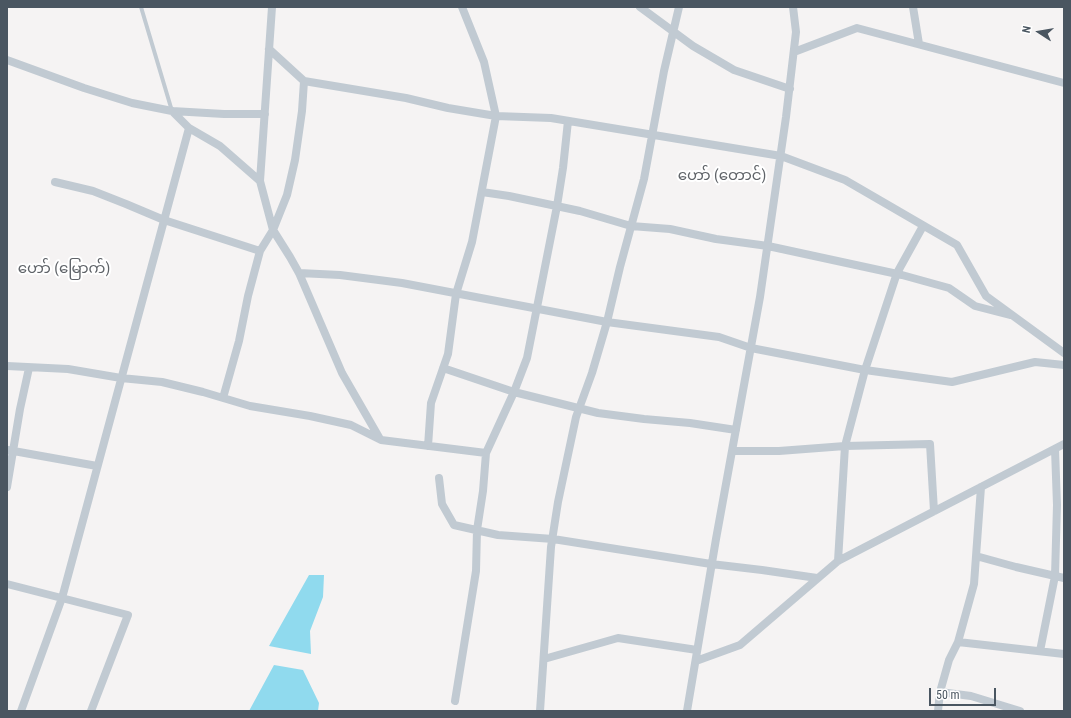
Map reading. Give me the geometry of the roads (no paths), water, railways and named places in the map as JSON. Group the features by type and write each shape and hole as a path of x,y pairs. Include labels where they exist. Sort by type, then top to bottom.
{"street":[{"path":"272,7 260,181 273,230 299,273 342,374 381,440"},
{"path":"428,446 431,403 448,354 456,294 472,242 496,116 484,62 462,7"},
{"path":"640,7 673,33 734,70 790,89"},
{"path":"540,711 553,539 558,502 579,409 592,373 607,322 644,179 679,7"},
{"path":"687,711 711,564 751,348 768,246 794,52 796,32 793,7"},
{"path":"913,7 919,44"},
{"path":"794,52 858,28 1064,83"},
{"path":"269,49 304,81 406,98 448,108 496,116 551,118 781,156 845,180 957,245 986,296 1064,353"},
{"path":"7,60 84,88 132,103 172,111 224,114 265,114"},
{"path":"223,398 239,341 248,296 260,251 273,230 287,195 295,160 302,111 304,81"},
{"path":"172,111 189,128 220,146 260,181"},
{"path":"455,701 476,571 477,530 483,491 486,453 514,392 527,358 557,206 568,121"},
{"path":"20,711 62,598 189,128"},
{"path":"55,182 93,191 164,220 260,251"},
{"path":"482,192 580,211 631,226 670,229 716,239 768,246 897,274 949,288 975,306 1014,317"},
{"path":"838,561 844,446 865,370 897,274 923,226"},
{"path":"299,273 348,276 402,283 536,310 607,322 719,337 751,348 865,370 952,382 1035,362 1064,364"},
{"path":"7,366 68,369 121,378 162,382 250,406 310,416 351,425 381,440 486,453"},
{"path":"7,487 10,450 29,368"},
{"path":"443,368 514,392 579,409 598,413 690,423 736,430"},
{"path":"732,451 779,451 844,446 930,444 934,511"},
{"path":"696,661 740,645 838,561 1064,444"},
{"path":"1040,651 1055,576 1060,520 1055,449"},
{"path":"10,450 97,466"},
{"path":"439,478 442,504 454,524 498,535 553,539 711,564 817,578"},
{"path":"938,711 940,692 948,660 958,642 974,584 981,487"},
{"path":"976,556 1064,578"},
{"path":"7,584 128,615 91,711"},
{"path":"544,659 618,638 698,650"},
{"path":"958,642 1064,654"},
{"path":"940,692 971,696 1020,711"}],"lane":[{"path":"141,7 172,111"}],"water":[{"path":"309,575 324,575 323,597 310,631 311,654 269,646"},
{"path":"274,665 303,670 319,703 318,711 249,711"}],"district":[{"name":"ဟော် (တောင်)","path":"722,176"},
{"name":"ဟော် (မြောက်)","path":"64,269"}]}
